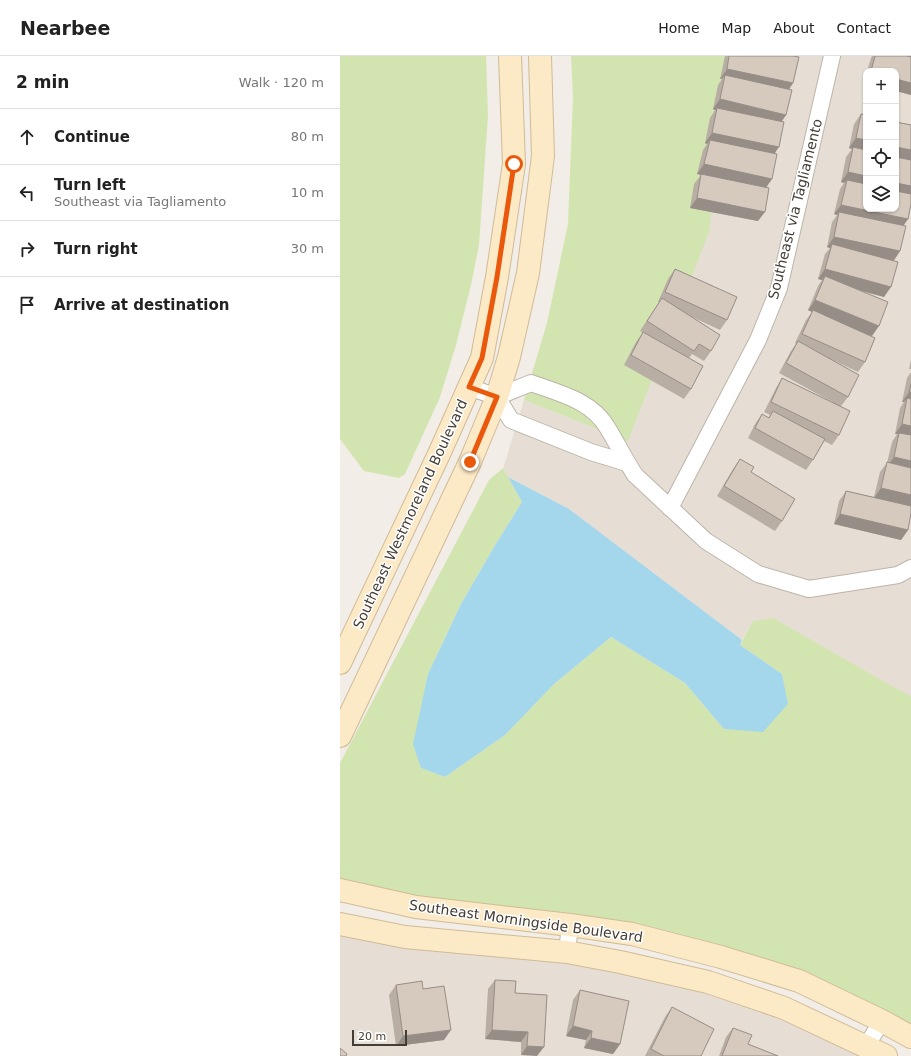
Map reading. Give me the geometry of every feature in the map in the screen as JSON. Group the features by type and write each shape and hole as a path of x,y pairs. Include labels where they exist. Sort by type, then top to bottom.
{"street":[{"name":"Southeast Westmoreland Boulevard","path":"340,663 439,454 482,358 497,277 514,164 510,56"},
{"path":"340,736 470,462 497,397 509,357 529,265 543,156 540,56"},
{"name":"Southeast via Tagliamento","path":"670,508 758,340 779,288 832,56"},
{"path":"497,397 531,383 569,396 586,404 598,414 607,425 635,475 706,541 758,574 809,589 898,575 911,568"},
{"path":"469,387 497,397 511,420 591,452 627,463"},
{"name":"Southeast Morningside Boulevard","path":"340,890 416,907 570,925 632,934 720,957 799,981 882,1020 911,1037"},
{"name":"Southeast Morningside Boulevard","path":"340,924 405,937 567,952 620,962 708,982 784,1008 886,1056"},
{"path":"567,952 570,925"},
{"path":"866,1046 882,1020"}],"shaded area":[{"path":"728,56 911,56 911,696 753,621 742,640 569,509 508,477 503,469 524,400 628,440"},
{"path":"340,934 565,962 617,971 704,992 779,1017 863,1056 340,1056"}],"green space":[{"path":"340,56 486,56 488,116 479,245 471,285 456,345 440,397 405,474 399,478 364,471 340,439"},
{"path":"571,56 728,56 709,232 628,441 524,400 547,323 568,224 573,97"},
{"path":"503,468 522,502 461,604 428,674 421,768 445,777 505,735 554,684 611,637 685,683 724,729 782,674 740,645 753,621 773,618 911,696 911,1025 581,915 419,897 340,880 340,763 489,480"}],"water":[{"path":"508,477 569,509 742,640 740,645 782,674 788,704 763,732 724,729 685,683 611,637 554,684 505,735 445,777 421,768 413,744 428,674 461,604 522,502"}],"building":[{"path":"729,56 799,57 793,83 727,69"},
{"path":"875,56 911,57 911,83 899,80 899,68 872,68"},
{"path":"725,75 792,90 786,115 720,99"},
{"path":"717,108 784,122 779,147 712,133"},
{"path":"861,114 863,114 863,139 856,138"},
{"path":"899,123 911,125 911,150 899,148"},
{"path":"710,140 777,154 772,179 704,164"},
{"path":"853,147 863,149 863,175 848,172"},
{"path":"899,158 911,160 911,186 899,184"},
{"path":"701,174 769,188 765,212 697,198"},
{"path":"847,180 863,183 863,210 841,205"},
{"path":"899,192 911,194 908,219 874,212 899,212"},
{"path":"839,212 906,226 900,251 834,237"},
{"path":"832,244 898,262 891,287 825,269"},
{"path":"675,269 737,297 727,320 665,292"},
{"path":"825,276 888,302 879,326 815,300"},
{"path":"662,298 720,335 711,351 699,344 694,351 647,321"},
{"path":"813,310 875,338 865,362 802,334"},
{"path":"643,332 703,366 691,389 631,355"},
{"path":"798,341 859,375 848,397 786,363"},
{"path":"782,378 850,411 839,435 771,402"},
{"path":"907,398 911,399 911,426 902,424"},
{"path":"773,411 825,439 813,460 755,428 762,414 769,418"},
{"path":"899,433 911,435 911,461 894,457"},
{"path":"740,459 754,467 751,472 795,499 782,521 724,486"},
{"path":"887,462 911,468 911,495 881,488"},
{"path":"846,491 911,506 908,530 840,514"},
{"path":"495,980 516,981 515,993 547,995 544,1047 527,1046 528,1032 492,1030"},
{"path":"422,981 423,989 444,986 451,1030 403,1036 396,985"},
{"path":"580,990 629,1001 620,1044 591,1038 592,1031 573,1026"},
{"path":"672,1007 714,1029 701,1056 664,1056 651,1049"},
{"path":"733,1028 752,1035 748,1044 778,1056 722,1056"},
{"path":"340,1048 347,1054 346,1056 340,1056"}],"route":[{"path":"470,462 497,397 469,387 482,358 497,277 514,164"}]}
